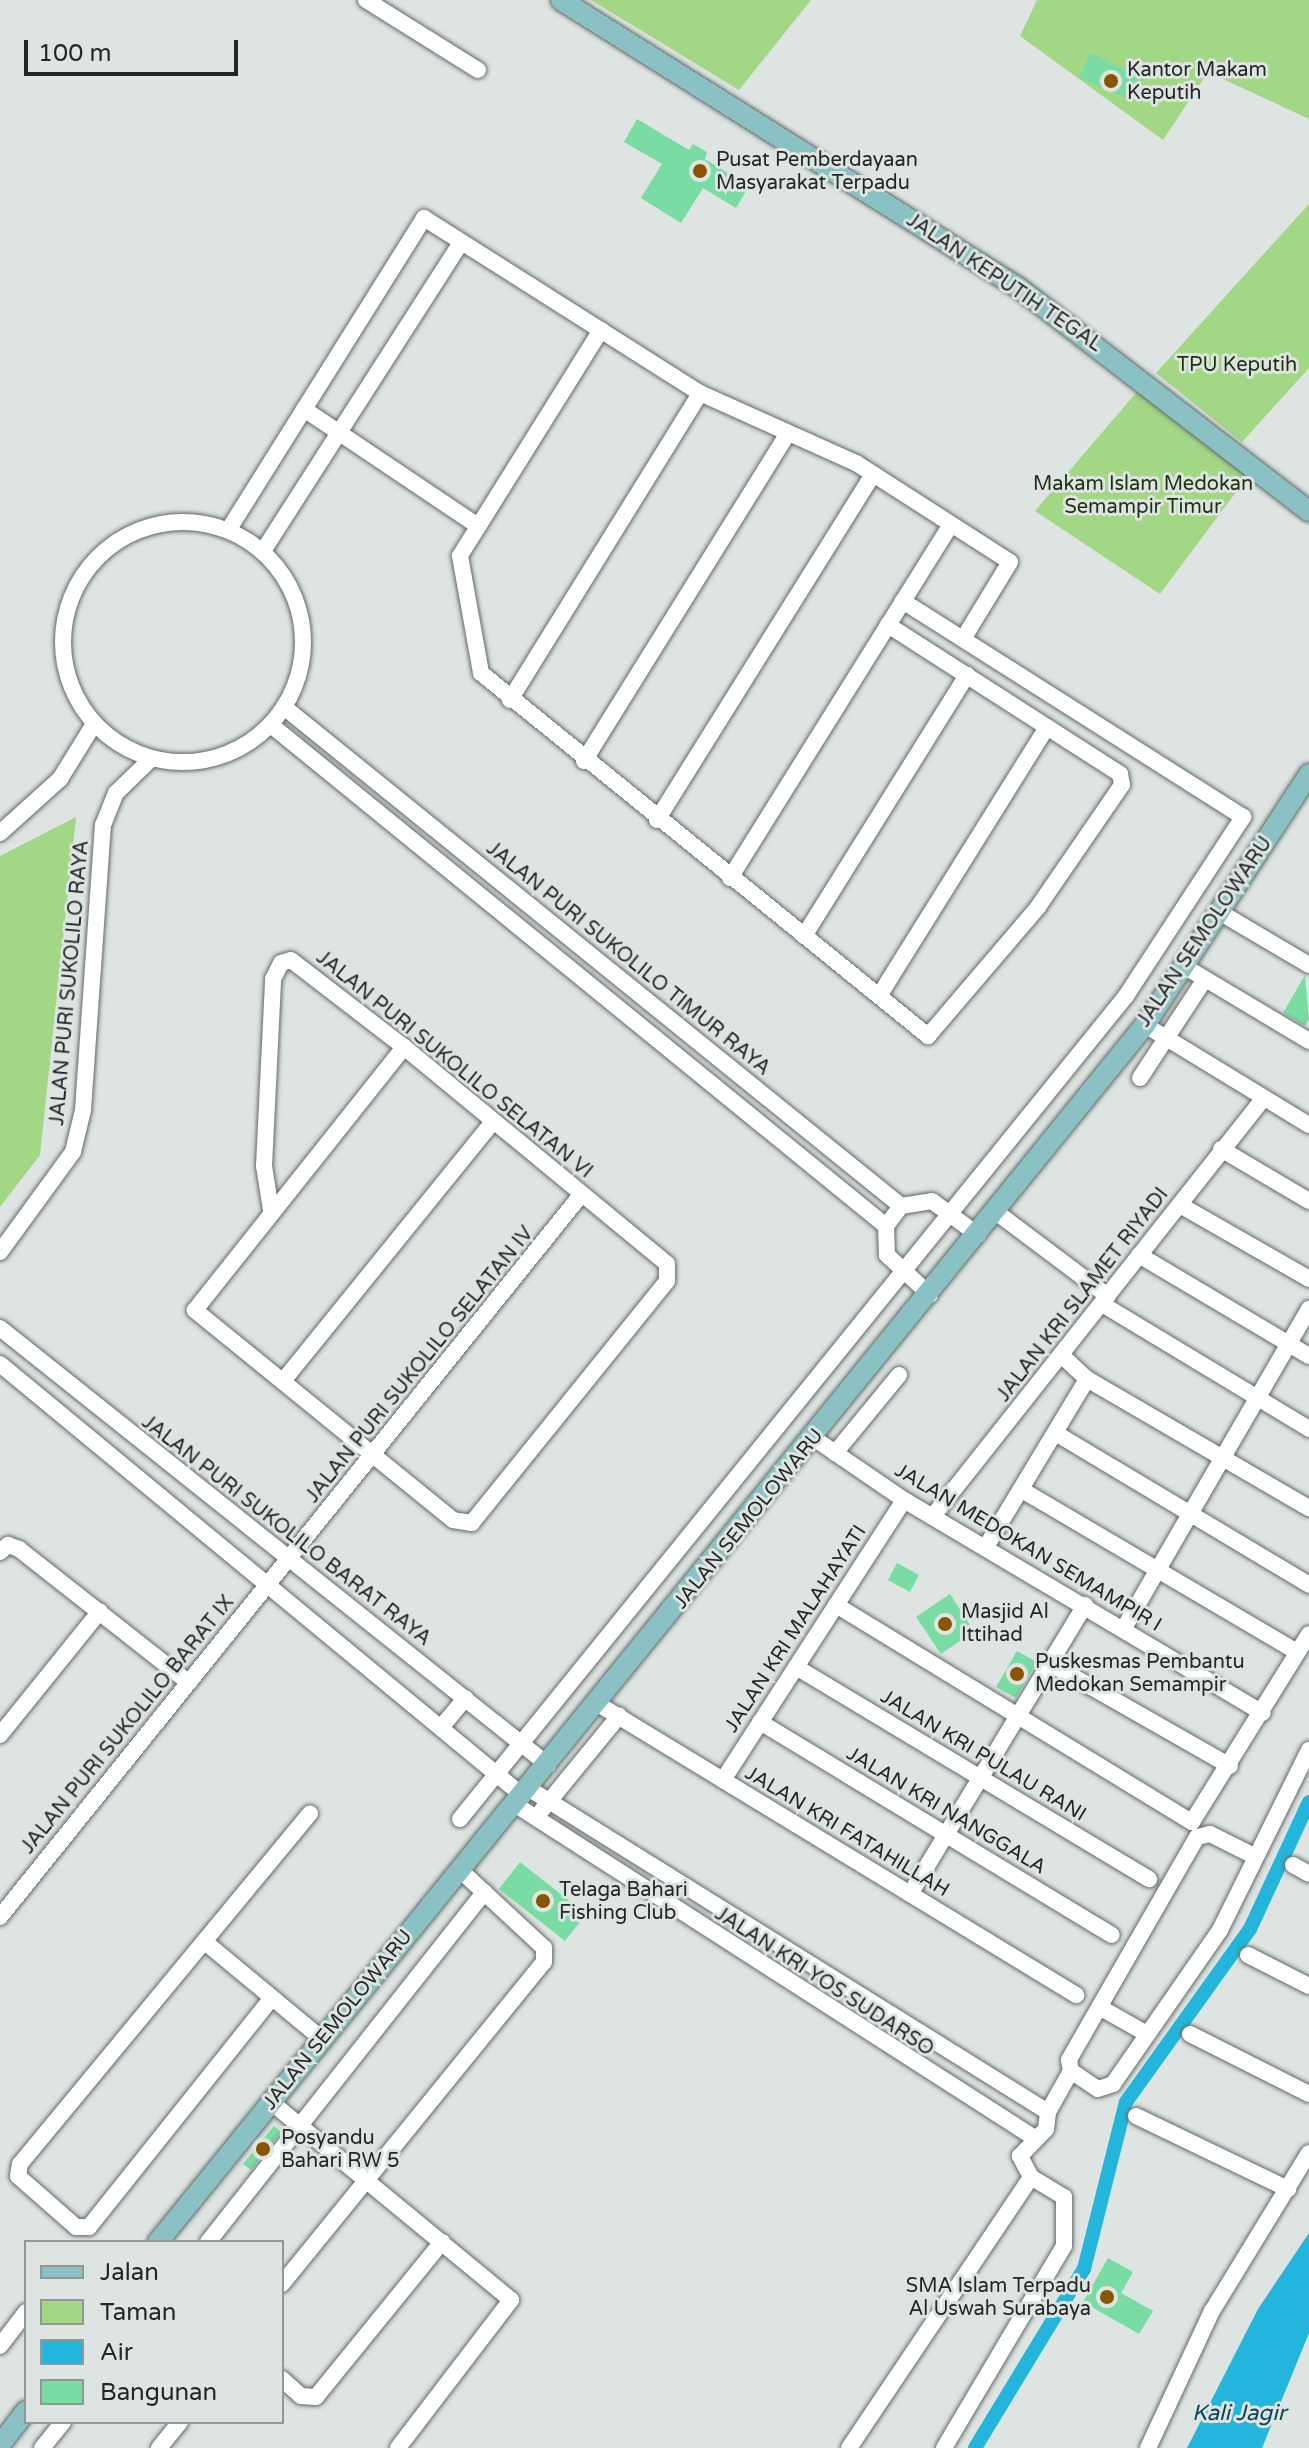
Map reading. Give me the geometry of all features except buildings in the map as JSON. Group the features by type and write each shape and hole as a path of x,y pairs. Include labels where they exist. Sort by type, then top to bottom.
{"main road":[{"name":"JALAN KEPUTIH TEGAL","path":"561,0 1019,288 1309,511"},
{"name":"JALAN SEMOLOWARU","path":"160,2240 271,2102 313,2032 461,1871 535,1753 598,1704 815,1439 926,1292 975,1232 996,1212 1145,1025 1187,968 1309,774"},
{"path":"0,2445 24,2414"}],"street":[{"path":"366,0 478,70"},
{"path":"229,529 424,218 700,393 873,474 1010,562 963,639"},
{"path":"263,551 461,242"},
{"path":"601,330 460,556 481,673 584,761 928,1036 936,1033 1038,907 1122,785 1120,774 888,625"},
{"path":"510,700 700,393"},
{"path":"304,409 478,526"},
{"path":"584,761 788,433"},
{"path":"657,820 873,474"},
{"path":"176,521 229,529 263,551 289,584 303,625 301,668 284,707 271,725 215,758 151,759 94,724 73,690 63,650 68,610 84,573 102,553 149,526 176,521"},
{"path":"730,878 951,525"},
{"path":"460,1819 514,1788 535,1753 1126,996 1243,817 903,601"},
{"path":"804,936 967,675"},
{"name":"JALAN PURI SUKOLILO TIMUR RAYA","path":"284,707 901,1206"},
{"path":"0,833 60,779 94,724"},
{"path":"271,725 886,1226"},
{"path":"879,996 1047,727"},
{"name":"JALAN PURI SUKOLILO RAYA","path":"0,1252 73,1152 83,1110 103,825 116,793 151,759"},
{"path":"1221,913 1309,965"},
{"name":"JALAN PURI SUKOLILO SELATAN VI","path":"271,1210 265,1150 273,979 281,963 295,962 404,1047 667,1264 667,1281 472,1523 453,1520 373,1456"},
{"path":"1187,968 1309,1041"},
{"path":"603,996 620,978"},
{"path":"1140,1078 1205,979"},
{"path":"1145,1025 1309,1125"},
{"path":"373,1456 195,1308 404,1047"},
{"name":"JALAN KRI SLAMET RIYADI","path":"933,1516 1263,1099"},
{"path":"283,1381 493,1122"},
{"path":"1221,1149 1309,1201"},
{"name":"JALAN PURI SUKOLILO SELATAN IV","path":"289,1560 581,1195"},
{"path":"926,1292 887,1255 886,1226 901,1206 932,1201 975,1232"},
{"path":"1180,1205 1309,1279"},
{"path":"996,1212 1105,1300 1309,1429"},
{"path":"1139,1255 1309,1356"},
{"path":"1124,1628 1309,1309"},
{"name":"JALAN PURI SUKOLILO BARAT RAYA","path":"0,1328 535,1753"},
{"path":"1062,1356 1087,1379 1225,1456 1309,1508"},
{"path":"19,1378 35,1358"},
{"path":"0,1364 271,1581 514,1788"},
{"path":"835,1453 899,1375"},
{"path":"987,1545 1057,1434 1087,1379"},
{"path":"1057,1434 1309,1585"},
{"name":"JALAN MEDOKAN SEMAMPIR I","path":"815,1439 904,1500 987,1545 1263,1713"},
{"path":"1022,1490 1297,1652"},
{"name":"JALAN KRI MALAHAYATI","path":"723,1780 904,1500"},
{"path":"0,1552 8,1545 19,1549 188,1682"},
{"name":"JALAN PURI SUKOLILO BARAT IX","path":"0,1917 289,1560"},
{"path":"836,1605 1195,1830 1252,1855"},
{"path":"910,1894 984,1779 1085,1605"},
{"path":"0,1735 100,1611"},
{"path":"944,2448 1064,2246 1064,2197 1031,2177 1019,2160 1033,2137 1046,2129 1048,2112 1195,1830 1309,1634"},
{"path":"1051,1664 1230,1766"},
{"name":"JALAN KRI PULAU RANI","path":"796,1667 1149,1879"},
{"path":"443,1725 466,1698"},
{"name":"JALAN KRI FATAHILLAH","path":"598,1704 1076,1995"},
{"path":"534,1820 619,1716"},
{"name":"JALAN KRI NANGGALA","path":"760,1722 1112,1935"},
{"path":"1070,2068 1107,2089 1220,1930 1252,1855 1309,1750"},
{"name":"JALAN KRI YOS SUDARSO","path":"514,1788 547,1803 1048,2112"},
{"name":"JALAN KRI YOS SUDARSO","path":"514,1788 534,1820 1033,2137"},
{"path":"271,1999 89,2227 81,2229 64,2217 18,2176 20,2164 310,1813"},
{"path":"1293,1865 1309,1874"},
{"path":"284,2282 544,1962 544,1948 461,1871"},
{"path":"678,1912 690,1891"},
{"path":"210,2240 484,1892"},
{"path":"205,1942 313,2032"},
{"path":"1248,1955 1309,1986"},
{"path":"1101,2008 1147,2034"},
{"path":"906,2058 920,2034"},
{"path":"1190,2034 1309,2094"},
{"path":"271,2102 368,2179 512,2302 398,2448"},
{"path":"1136,2116 1288,2189"},
{"path":"1148,2448 1212,2311 1309,2153"},
{"path":"849,2448 1031,2177"},
{"path":"284,2381 301,2396 316,2397 442,2242"},
{"path":"0,2346 24,2315"},
{"path":"42,2448 61,2424"},
{"path":"159,2448 178,2424"}],"green space":[{"path":"591,0 811,0 739,90"},
{"path":"1037,0 1309,0 1309,119 1208,72 1163,140 1020,36"},
{"name":"TPU Keputih","path":"1309,204 1309,368 1242,442 1156,373"},
{"name":"Makam Islam Medokan Semampir Timur","path":"1141,387 1248,476 1160,594 1035,511"},
{"path":"76,817 40,1155 0,1207 0,856"}],"water":[{"name":"Kali Jagir","path":"1309,2233 1309,2333 1262,2448 1187,2448 1258,2309"}],"waterway":[{"path":"975,2448 1084,2269 1126,2102 1250,1929 1309,1802"}],"place":[{"name":"Kantor Makam Keputih","path":"1111,81"},
{"name":"Pusat Pemberdayaan Masyarakat Terpadu","path":"700,171"},
{"name":"Masjid Al Ittihad","path":"945,1624"},
{"name":"Puskesmas Pembantu Medokan Semampir","path":"1017,1674"},
{"name":"Telaga Bahari Fishing Club","path":"543,1901"},
{"name":"Posyandu Bahari RW 5","path":"263,2149"},
{"name":"SMA Islam Terpadu Al Uswah Surabaya","path":"1107,2297"}]}
